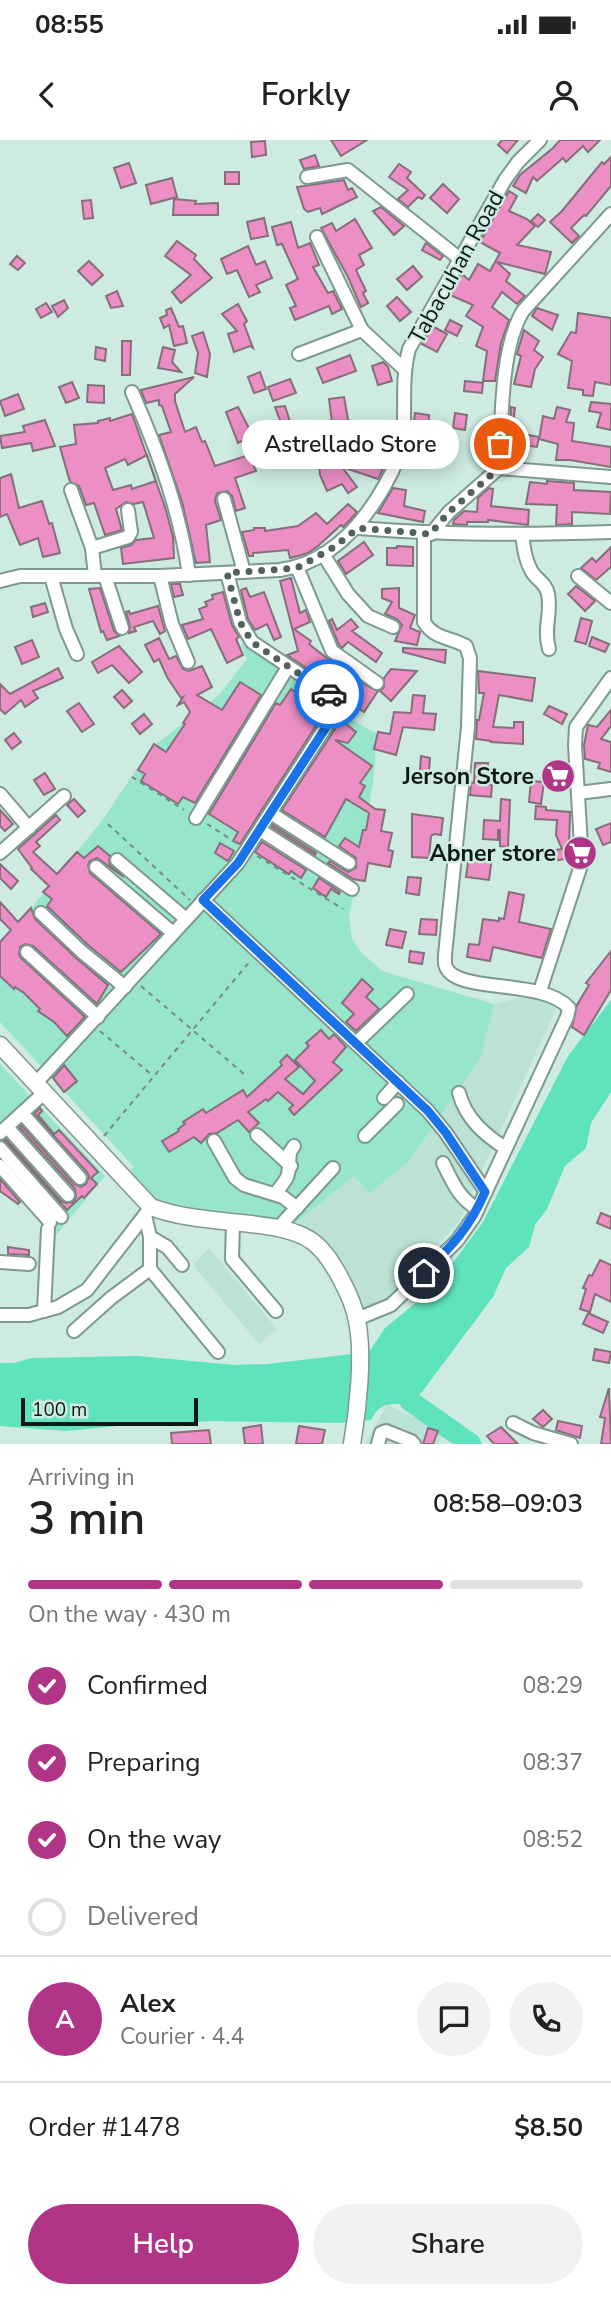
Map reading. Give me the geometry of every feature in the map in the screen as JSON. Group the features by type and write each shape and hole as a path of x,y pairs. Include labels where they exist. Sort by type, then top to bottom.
{"main road":[{"path":"0,1045 94,1147 148,1211 278,1228 302,1235 315,1243 328,1258 344,1286 357,1319 360,1346 354,1437"}],"street":[{"name":"Tabacuhan Road","path":"0,582 20,576 160,576 297,568 323,554 358,528 396,465 402,441 404,369 409,349 505,180 540,140"},
{"path":"307,177 348,170 460,259"},
{"path":"357,1319 391,1305 457,1241 478,1209 567,1017 569,1008 564,1003 540,991 471,982 453,975 446,967 468,727 470,658 466,646 438,637 424,622 427,533 499,468 508,347 515,324 523,311 611,214"},
{"path":"317,237 362,330 404,369"},
{"path":"299,354 362,330"},
{"path":"132,392 154,442 170,491 184,537 190,575"},
{"path":"499,468 611,477"},
{"path":"71,490 100,576 122,628"},
{"path":"224,499 244,572"},
{"path":"92,548 128,537 131,532 128,510"},
{"path":"358,528 522,535 611,532"},
{"path":"522,535 529,566 545,585 548,593 549,615 545,634 549,649"},
{"path":"323,554 348,594 368,616 394,627"},
{"path":"297,568 332,651 377,682"},
{"path":"68,1195 4,1130 22,1113 94,1020 238,863 334,715 336,706 331,695 252,642 240,622 227,573"},
{"path":"51,576 66,629 77,654"},
{"path":"160,576 172,624 188,662"},
{"path":"578,576 611,603"},
{"path":"196,818 288,667"},
{"path":"540,991 582,862 576,727 611,678"},
{"path":"579,793 611,789"},
{"path":"0,794 29,828"},
{"path":"0,853 64,796"},
{"path":"272,814 349,863"},
{"path":"260,830 352,889"},
{"path":"117,860 186,919"},
{"path":"96,867 173,933"},
{"path":"200,903 258,952 398,1083 402,1099 437,1120 485,1192"},
{"path":"41,913 82,953 129,983"},
{"path":"27,952 94,1020"},
{"path":"356,1043 407,994"},
{"path":"384,1098 398,1083"},
{"path":"459,1093 471,1121 505,1148"},
{"path":"365,1136 402,1099"},
{"path":"22,1113 80,1178"},
{"path":"257,1135 291,1167"},
{"path":"214,1141 235,1178 244,1185 275,1194 298,1208"},
{"path":"275,1194 289,1177 290,1152 294,1146"},
{"path":"0,1148 53,1223 44,1311"},
{"path":"443,1163 460,1195 468,1204 478,1209"},
{"path":"0,1166 53,1223"},
{"path":"278,1228 333,1168"},
{"path":"148,1211 150,1269 218,1352"},
{"path":"0,1315 29,1315 58,1307 87,1290 148,1211"},
{"path":"233,1222 232,1259 276,1311"},
{"path":"150,1237 167,1247 182,1265"},
{"path":"0,1262 29,1264"},
{"path":"74,1331 111,1298 150,1269"},
{"path":"513,1423 533,1433 571,1444"},
{"path":"378,1444 381,1433 386,1431 414,1444"}],"path":[{"path":"108,824 200,903"},
{"path":"94,1147 258,952"},
{"path":"129,983 193,1028 244,1074"},
{"path":"94,1020 153,1076"}],"shaded area":[{"path":"252,637 339,706 342,714 377,734 373,783 349,918 352,939 361,952 382,971 494,1004 480,1059 409,1161 370,1193 354,1176 292,1226 159,1208 128,1172 134,1167 0,1022 0,947 101,822 151,748 218,696 247,659 241,645"},
{"path":"538,994 557,1007 458,1223 380,1306 363,1307 341,1259 321,1237 292,1226 354,1176 409,1161 480,1059 494,1004"},
{"path":"611,1000 611,1092 591,1123 586,1148 565,1166 547,1209 535,1225 529,1247 506,1268 493,1297 422,1392 407,1404 381,1407 371,1420 339,1423 212,1421 66,1431 0,1426 0,1363 14,1363 32,1358 138,1356 235,1365 268,1364 369,1352 385,1328 435,1287 483,1222 568,1056"},
{"path":"0,1064 105,1176 57,1234 0,1171"},
{"path":"209,1248 277,1329 259,1344 193,1265"},
{"path":"387,1405 444,1431 438,1444 365,1444"}],"building":[{"path":"331,140 367,140 341,156"},
{"path":"502,140 518,140 507,153 498,145"},
{"path":"560,140 600,140 588,152 583,146 566,162 563,158 537,181 533,177 526,193 513,186 520,175"},
{"path":"265,141 266,155 252,157 251,142"},
{"path":"315,155 319,166 304,169 300,160"},
{"path":"611,157 611,186 586,216 571,228 579,236 572,243 550,222 602,162 604,164"},
{"path":"129,163 136,183 121,188 114,168"},
{"path":"399,164 411,172 407,178 425,195 422,199 418,197 408,207 398,199 408,190 389,177"},
{"path":"225,172 239,172 239,184 225,184"},
{"path":"172,178 177,197 151,204 146,185"},
{"path":"344,180 348,190 352,188 357,197 322,214 320,208 308,212 304,209 297,187"},
{"path":"443,184 459,199 447,213 430,198"},
{"path":"509,191 517,196 509,211 535,226 517,245 551,252 545,274 497,262 510,274 506,281 525,296 517,304 502,292 492,307 509,320 501,343 495,381 483,381 487,351 476,346 483,327 466,316 473,305 450,295 462,274 469,280 478,264 490,271 500,253 480,242"},
{"path":"174,199 196,201 195,204 218,203 218,215 173,215"},
{"path":"91,200 93,218 84,219 82,201"},
{"path":"381,207 404,226 394,235 373,211"},
{"path":"538,214 545,220 538,227 531,221"},
{"path":"264,218 268,236 251,239 247,222"},
{"path":"355,219 372,248 359,255 364,265 356,270 366,291 363,293 368,303 361,307 321,228 332,223 336,231"},
{"path":"291,222 298,248 310,243 319,265 313,267 328,293 333,291 342,309 332,314 329,306 295,320 290,308 296,306 286,285 298,279 282,244 277,245 272,227"},
{"path":"177,241 196,255 194,259 212,278 181,303 172,292 191,275 165,256"},
{"path":"426,243 443,256 440,260 422,250"},
{"path":"248,246 256,265 265,261 272,278 256,285 260,292 249,297 237,270 227,274 221,259"},
{"path":"17,256 25,263 18,270 10,264"},
{"path":"89,261 103,275 92,285 78,271"},
{"path":"413,266 422,277 407,290 397,279"},
{"path":"117,291 123,306 111,308 106,296"},
{"path":"397,297 411,312 400,321 387,306"},
{"path":"64,300 68,308 58,317 52,306"},
{"path":"46,303 52,312 41,318 36,309"},
{"path":"238,304 247,321 244,324 253,348 250,346 234,352 228,334 237,331 222,314"},
{"path":"171,308 179,327 183,326 187,343 174,346 169,325 164,328 160,318 167,315 166,310"},
{"path":"537,308 558,315 552,330 532,316"},
{"path":"578,313 611,318 611,385 595,382 593,396 583,395 583,390 568,388 572,361 558,354 571,332 576,333"},
{"path":"450,320 462,326 457,336 445,330"},
{"path":"432,326 447,334 437,352 422,344"},
{"path":"524,330 539,341 534,350 543,357 535,369 531,387 514,384 521,356 517,354"},
{"path":"203,332 210,354 207,377 195,373 198,353 192,336"},
{"path":"122,341 131,341 130,375 122,375"},
{"path":"96,347 106,349 105,361 95,359"},
{"path":"163,347 175,350 172,362 181,372 158,368"},
{"path":"350,355 356,371 323,383 317,368"},
{"path":"383,362 388,367 392,381 378,385 372,366"},
{"path":"260,372 266,389 254,393 248,377"},
{"path":"194,377 175,394 185,432 196,427 215,466 249,455 256,471 235,478 245,508 236,511 232,496 227,491 217,493 215,501 221,520 206,525 210,562 196,563 182,502 159,435 171,432 159,400 146,403 141,390"},
{"path":"290,379 296,393 273,401 268,387"},
{"path":"465,381 483,383 482,393 464,391"},
{"path":"72,382 79,398 66,403 59,387"},
{"path":"88,385 104,386 104,403 87,402"},
{"path":"18,394 24,409 5,416 0,401"},
{"path":"344,397 349,425 356,423 363,441 383,452 376,467 383,469 378,479 342,467 357,487 348,493 342,484 327,491 320,475 318,454 337,454 329,433 333,431 329,399"},
{"path":"591,402 611,404 611,430 597,427 601,413 589,411"},
{"path":"285,406 294,435 295,451 283,452 278,424 281,423 275,407"},
{"path":"238,407 253,436 238,443 226,412"},
{"path":"511,407 515,408 512,432 539,437 537,447 509,443"},
{"path":"557,407 570,410 566,422 574,423 572,441 611,447 611,467 556,460 558,444 539,439 543,416 554,419"},
{"path":"415,413 429,415 428,434 455,436 454,446 429,445 427,459 416,457 419,438 412,438"},
{"path":"455,413 467,415 465,430 453,428"},
{"path":"132,414 147,455 128,465 125,459 105,468 113,490 131,485 132,489 156,481 173,537 174,558 123,564 121,548 136,540 154,538 143,502 126,502 116,509 122,530 105,535 94,503 86,505 79,486 70,482 60,447 76,444 74,425 98,423 110,418 110,421"},
{"path":"45,420 55,446 33,451 31,443 2,448 0,436 25,432 23,426"},
{"path":"481,425 492,427 492,441 487,454 475,451"},
{"path":"11,474 19,508 42,501 49,524 52,523 60,553 43,557 38,538 20,545 7,514 0,517 0,478"},
{"path":"547,481 574,483 574,490 611,492 610,514 572,512 572,524 556,525 557,505 526,504 530,482 547,484"},
{"path":"393,488 406,490 404,506 425,511 423,522 378,513"},
{"path":"489,488 493,489 491,506 529,510 528,525 488,520 467,522 467,525 453,524 464,511 477,512 478,498"},
{"path":"348,504 357,512 343,527 341,525 308,553 290,558 288,550 253,553 253,556 249,556 242,532 254,528 265,528 265,531 298,526 316,513 327,524"},
{"path":"364,542 373,555 346,574 338,561"},
{"path":"413,547 413,566 387,565 387,548"},
{"path":"611,547 611,567 596,580 581,568 592,558 596,562"},
{"path":"291,578 300,613 306,610 310,622 294,629 311,641 309,644 333,663 320,677 287,655 298,651 280,581"},
{"path":"171,584 180,584 183,595 174,597"},
{"path":"576,586 595,601 585,611 568,594"},
{"path":"100,588 114,631 119,636 107,640 103,631 101,632 89,589"},
{"path":"246,588 250,597 264,592 281,637 274,640 267,624 255,630 248,619 241,590"},
{"path":"399,588 399,608 415,615 410,628 420,632 417,645 395,641 402,625 397,619 385,614 392,602 382,598 382,589"},
{"path":"223,592 243,655 227,663 211,629 188,639 182,625 203,619 199,609 207,606 205,602 213,599 212,595"},
{"path":"45,603 48,612 33,617 31,607"},
{"path":"158,606 165,631 160,634 153,621 134,627 136,631 129,633 126,612 129,611 130,614"},
{"path":"581,618 592,621 586,644 575,641"},
{"path":"332,619 337,630 351,619 358,627 352,631 382,653 376,662 348,642 342,648 329,621"},
{"path":"592,637 609,644 605,652 589,646"},
{"path":"159,638 169,659 176,656 183,669 189,671 202,666 212,687 197,695 222,710 240,682 261,695 195,803 183,797 178,804 141,781 145,774 138,770 154,744 166,752 190,712 184,702 178,705 183,697 181,698 167,677 159,659 154,662 145,645"},
{"path":"32,640 39,657 22,664 15,647"},
{"path":"119,646 142,672 129,683 112,665 98,673 92,662"},
{"path":"403,648 446,650 445,663 403,652"},
{"path":"58,668 63,678 33,691 38,698 25,707 21,700 5,714 0,709 0,684 10,694"},
{"path":"391,669 417,671 391,701 380,691 384,687 384,678"},
{"path":"478,671 535,678 532,701 499,695 493,727 514,728 514,722 523,722 523,744 476,739 477,720 484,693 479,693"},
{"path":"362,683 378,691 364,712 344,698 355,684 359,687"},
{"path":"291,689 307,699 301,709 319,721 240,844 233,841 238,832 209,814 276,703 280,705"},
{"path":"122,690 132,701 124,708 114,697"},
{"path":"413,695 425,696 423,713 436,714 434,730 403,727 396,755 374,749 378,732 390,734 394,712 411,713"},
{"path":"79,703 94,724 82,732 67,711"},
{"path":"549,706 567,714 562,724 544,714"},
{"path":"611,710 611,726 601,739 611,742 611,772 598,768 600,763 585,759 584,745 588,725 597,727"},
{"path":"144,714 152,724 140,734 132,724"},
{"path":"341,720 356,732 348,743 335,740 372,766 360,783 365,786 359,797 375,809 385,810 381,831 392,833 388,850 393,851 390,867 368,863 365,881 353,879 328,863 330,861 348,872 356,868 356,858 339,846 345,838 359,847 369,813 346,799 325,837 282,810"},
{"path":"14,733 21,742 12,749 5,740"},
{"path":"421,756 430,758 428,783 419,782"},
{"path":"475,763 488,763 487,784 492,785 491,797 470,795"},
{"path":"45,773 55,789 44,795 34,780"},
{"path":"531,781 544,782 541,804 529,802"},
{"path":"74,799 85,811 78,817 67,805"},
{"path":"501,799 510,800 508,847 500,846 500,830 498,840 483,839 484,820 500,821"},
{"path":"536,806 546,807 546,810 570,812 569,847 572,847 573,858 568,859 568,864 566,859 551,861 549,851 562,849 556,835 557,820 535,819"},
{"path":"0,810 13,824 5,831 0,826"},
{"path":"412,814 443,818 441,835 431,836 429,858 412,857"},
{"path":"56,815 60,820 36,842 40,846 33,852 57,874 77,852 84,858 98,846 110,856 111,866 124,877 97,858 88,865 90,873 161,934 121,972 47,906 52,899 43,892 49,886 31,869 18,849"},
{"path":"611,823 611,842 603,845 596,829"},
{"path":"273,825 316,853 315,855 272,827"},
{"path":"262,842 306,870 301,878 291,871 289,874 255,852"},
{"path":"220,843 234,851 228,861 215,853"},
{"path":"469,855 492,857 489,880 466,877"},
{"path":"0,864 18,881 11,889 0,878"},
{"path":"408,877 421,878 419,895 406,893"},
{"path":"319,878 340,892 339,894 331,889 326,897 313,888"},
{"path":"509,892 524,895 519,922 551,929 542,958 493,947 490,961 467,957 469,944 479,945 483,919 504,919"},
{"path":"0,902 18,922 31,908 35,919 108,985 97,1004 33,946 25,944 20,947 21,958 85,1017 67,1036 54,1022 38,1011 40,1009 24,993 15,987 14,989 0,976 0,942 11,930 0,919"},
{"path":"421,919 437,920 436,935 419,934"},
{"path":"390,929 406,932 402,948 386,945"},
{"path":"410,951 424,953 422,964 409,962"},
{"path":"611,951 611,990 584,1035 572,1027 577,1005 589,985 586,983"},
{"path":"362,979 373,989 366,997 379,1009 356,1031 346,1022 354,1014 342,1003"},
{"path":"321,1030 329,1039 334,1034 346,1047 333,1062 342,1070 294,1115 289,1109 293,1105 278,1092 248,1112 259,1123 249,1132 238,1120 217,1133 209,1134 201,1143 194,1137 169,1152 162,1141 179,1131 185,1124 183,1122 203,1109 206,1113 243,1090 247,1097 282,1065 280,1062 287,1055 299,1067 285,1079 303,1094 315,1081 295,1060 309,1046 306,1043"},
{"path":"64,1065 77,1081 64,1092 53,1078"},
{"path":"40,1108 42,1111 38,1115 54,1134 59,1130 98,1172 91,1178 97,1184 67,1210 4,1140 6,1139 61,1201 73,1202 76,1197 75,1189 19,1127 21,1125 74,1184 81,1187 86,1184 89,1177 87,1172 34,1114"},
{"path":"0,1179 20,1202 18,1204 0,1191"},
{"path":"601,1213 611,1217 611,1229 597,1223"},
{"path":"8,1247 29,1250 29,1255 8,1254"},
{"path":"600,1260 611,1265 611,1302 595,1294 590,1312 580,1309 586,1289 583,1288"},
{"path":"588,1313 608,1322 603,1333 583,1324"},
{"path":"595,1349 611,1352 609,1363 593,1360"},
{"path":"609,1388 611,1444 601,1444 605,1418 600,1417"},
{"path":"543,1410 552,1419 543,1427 533,1419"},
{"path":"558,1421 582,1426 580,1438 556,1430"},
{"path":"261,1425 263,1444 245,1444 243,1428"},
{"path":"299,1426 325,1430 322,1444 296,1444"},
{"path":"501,1427 518,1444 494,1444 487,1436"},
{"path":"428,1428 438,1431 433,1444 423,1444"},
{"path":"209,1430 211,1444 172,1444 171,1433"}],"waterway":[{"path":"403,1374 410,1401 471,1444"}],"way so far":[{"path":"329,694 252,642 240,622 227,573 297,568 334,547 358,528 430,534 449,512 499,468 500,444"}],"place":[{"name":"Astrellado Store","path":"500,444"},
{"name":"Jerson Store","path":"558,776"},
{"name":"Abner store","path":"580,853"}],"route":[{"path":"329,694 335,700 334,715 238,863 203,900 437,1120 485,1192 474,1217 457,1241 424,1273"}]}
